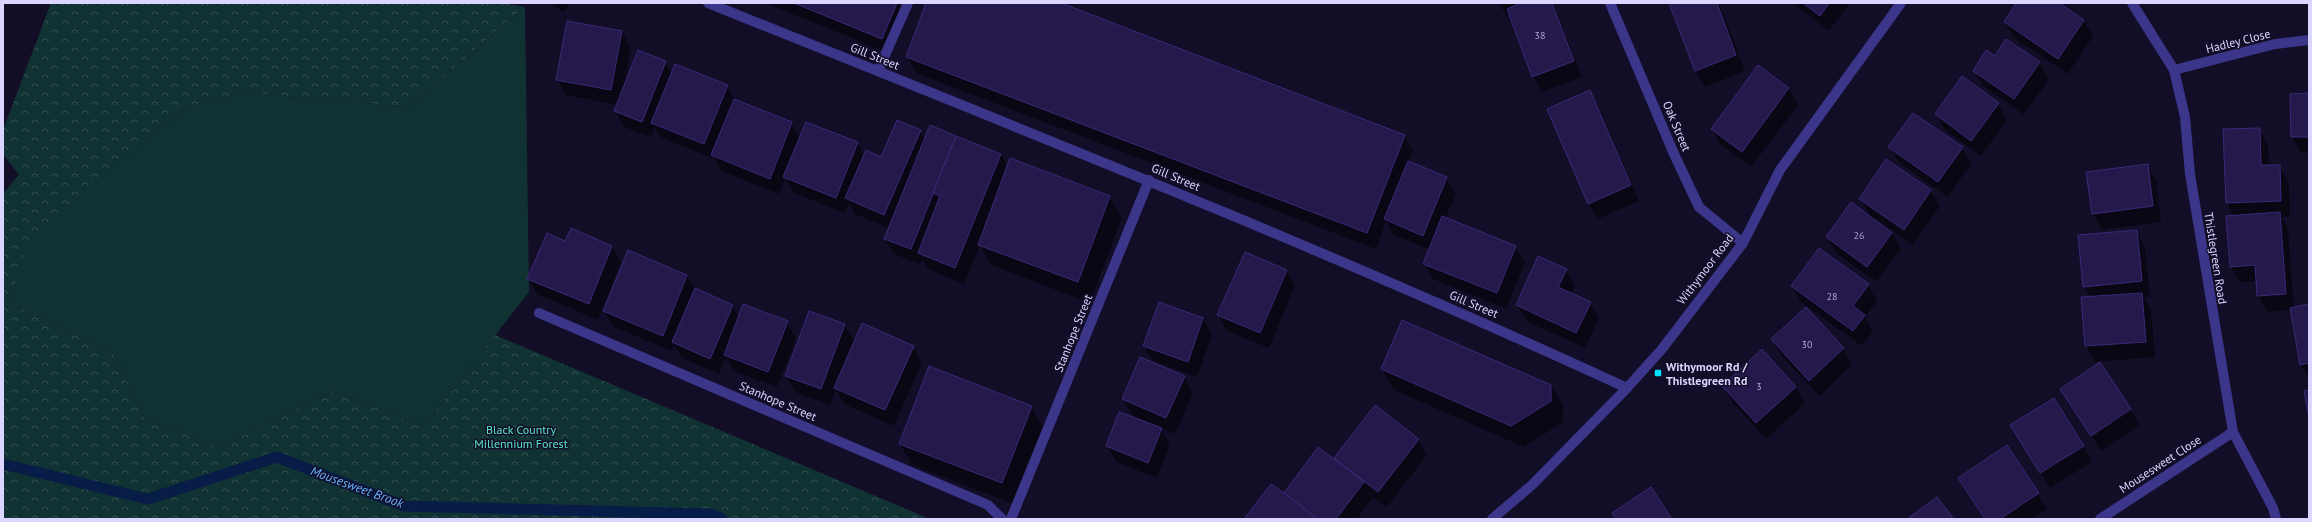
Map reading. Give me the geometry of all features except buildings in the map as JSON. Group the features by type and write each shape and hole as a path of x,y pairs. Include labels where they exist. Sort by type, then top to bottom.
{"street":[{"name":"Gill Street","path":"708,3 1149,180 1508,332 1627,388"},
{"path":"878,71 908,3"},
{"name":"Oak Street","path":"1610,3 1674,154 1699,207 1743,242"},
{"name":"Withymoor Road","path":"1492,519 1532,485 1627,388 1662,349 1743,242 1780,170 1901,3"},
{"name":"Thistlegreen Road","path":"2132,3 2174,70 2185,116 2190,174 2233,432 2273,508 2276,519"},
{"name":"Hadley Close","path":"2174,70 2275,44 2309,40"},
{"name":"Stanhope Street","path":"1011,519 1149,180"},
{"name":"Stanhope Street","path":"539,313 988,505 1002,519"},
{"name":"Mousesweet Close","path":"2100,519 2233,432"}],"green space":[{"name":"Black Country Millennium Forest","path":"51,3 500,3 525,7 407,107 244,92 186,108 29,238 9,302 115,355 144,418 219,447 333,391 424,426 495,335 930,519 3,519 3,193 19,175 3,154 3,130"},
{"path":"525,7 529,292 424,426 333,391 219,447 144,418 115,355 9,302 28,238 186,108 244,92 407,107"}],"waterway":[{"name":"Mousesweet Brook","path":"3,464 148,499 277,457 404,506 711,514 722,519"}],"place":[{"name":"Withymoor Rd / Thistlegreen Rd","path":"1658,373"}]}
